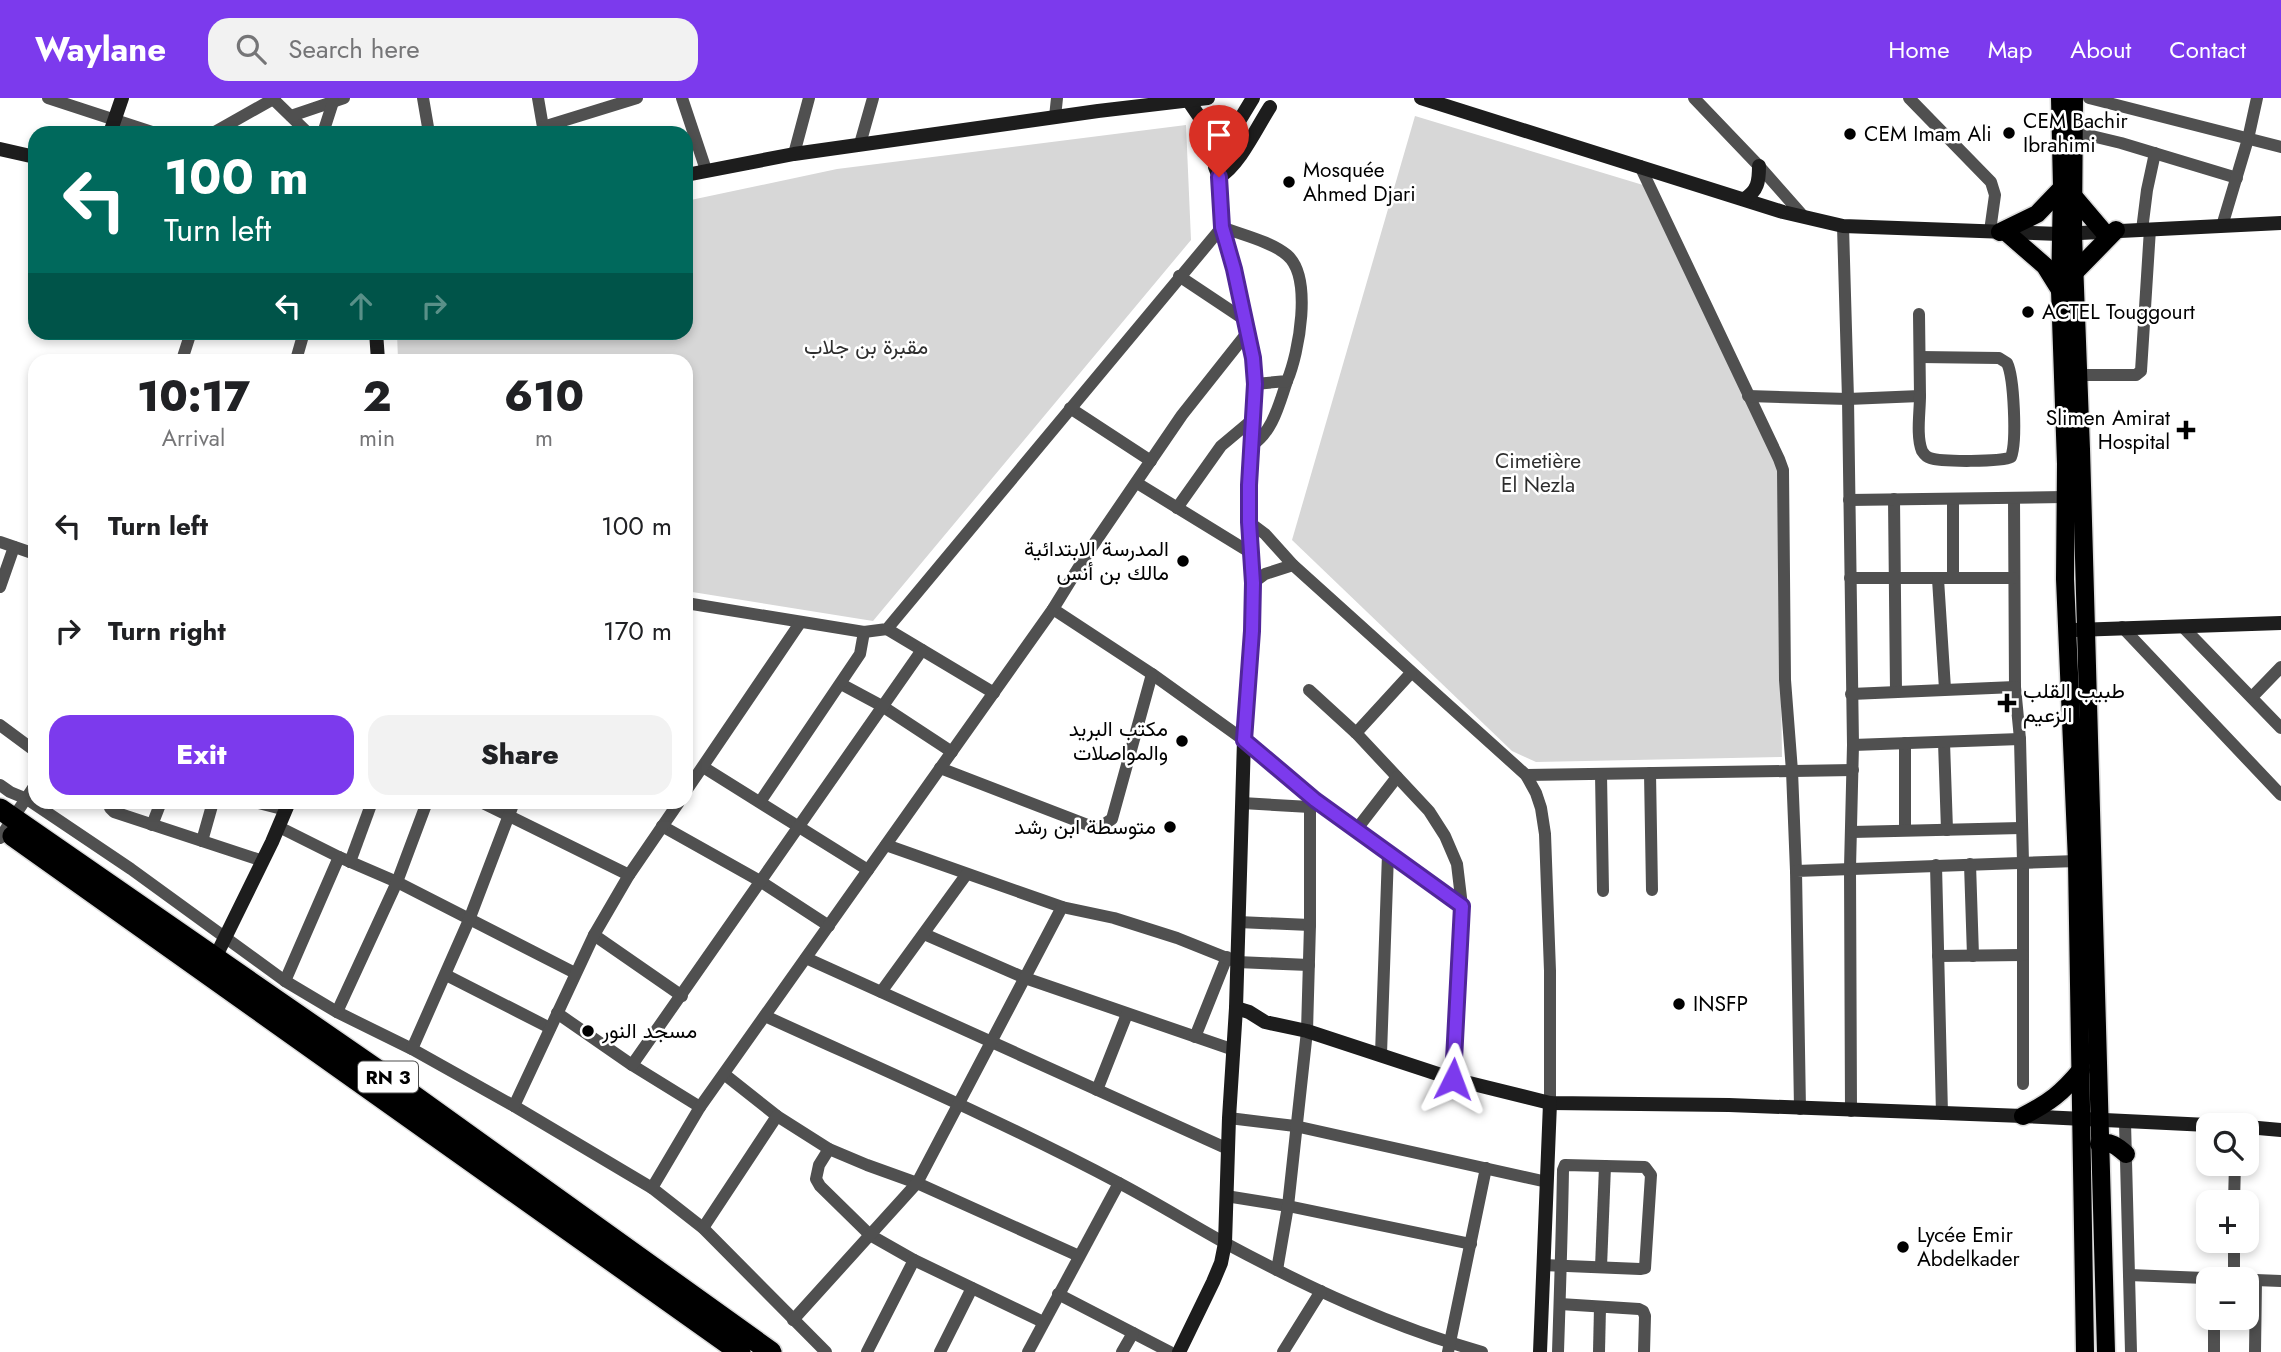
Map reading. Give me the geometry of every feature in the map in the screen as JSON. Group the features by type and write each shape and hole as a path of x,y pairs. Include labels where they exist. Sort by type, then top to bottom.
{"highway":[{"name":"RN 3","path":"4,824 221,947 771,1352"},
{"name":"RN 3","path":"4,824 740,1352"}],"main road":[{"path":"2060,98 2068,193 2109,231 2074,273"},
{"path":"2074,98 2067,234 2060,290 2066,464 2064,497 2067,630 2077,861 2081,1070 2090,1120 2099,1144 2106,1352"},
{"path":"2060,290 2045,266 1999,232 2037,214 2068,193"},
{"path":"2067,234 2074,273 2087,630 2090,1120 2085,1352"},
{"path":"2023,1116 2054,1099 2081,1070"},
{"path":"2099,1144 2112,1144 2126,1154"}],"street":[{"path":"48,98 112,126 122,98"},
{"path":"423,98 428,126"},
{"path":"538,98 543,126"},
{"path":"556,126 637,98"},
{"path":"682,98 691,126"},
{"path":"794,154 809,98"},
{"path":"860,144 873,98"},
{"path":"1055,117 1057,98"},
{"path":"693,173 860,144 1208,98"},
{"path":"1180,1352 1221,1263 1225,1242 1229,1118 1237,1009 1232,959 1238,922 1244,740 1251,655 1253,583 1249,522 1255,384 1253,358 1222,227 1219,177 1215,167 1219,154 1253,98 1261,106 1275,103"},
{"path":"1421,98 1744,199 1843,226 2067,234 2281,223"},
{"path":"1694,98 1804,217"},
{"path":"1909,98 1991,182 1999,232"},
{"path":"2090,98 2281,147"},
{"path":"2143,111 2146,98"},
{"path":"2222,226 2248,139 2257,98"},
{"path":"225,126 273,99 301,126"},
{"path":"291,116 339,100"},
{"path":"326,126 339,100"},
{"path":"1188,100 1205,125 1219,154"},
{"path":"1219,177 1227,173 1237,160 1275,103"},
{"path":"693,131 706,170"},
{"path":"2074,132 2237,177"},
{"path":"0,149 28,155"},
{"path":"2079,375 2136,375 2141,371 2147,191 2155,153"},
{"path":"1640,166 1783,470 1785,680 1796,872 1800,1109"},
{"path":"1744,199 1751,195 1757,186 1759,166"},
{"path":"1843,226 1853,745 1850,868 1851,1111"},
{"path":"887,629 1222,227"},
{"path":"1222,227 1280,250 1289,257 1295,266 1301,297 1299,335 1293,364 1275,415 1264,436 1251,446"},
{"path":"1179,276 1246,327"},
{"path":"1919,314 1922,451 1926,456 1937,460 1996,461 2011,457 2015,442 2011,375 2007,363 1999,358 1920,357"},
{"path":"652,1188 700,1107 1053,610 1087,554 1246,327"},
{"path":"1255,384 1287,381"},
{"path":"1748,396 1848,399 1920,396"},
{"path":"1070,408 1151,461"},
{"path":"1177,508 1221,446 1252,420"},
{"path":"1137,483 1251,553"},
{"path":"1850,500 2064,497"},
{"path":"2014,498 2015,687 2020,739 2023,862 2023,1084"},
{"path":"1894,499 1896,691"},
{"path":"1953,499 1953,578"},
{"path":"1249,522 1265,534 1293,565 1411,673 1526,775 1536,793 1545,834 1550,971 1550,1103 1540,1352"},
{"path":"0,542 28,552"},
{"path":"0,586 14,547"},
{"path":"1253,583 1265,574 1293,565"},
{"path":"1850,578 2014,578"},
{"path":"1938,579 1945,689"},
{"path":"693,604 864,632 887,629 994,692"},
{"path":"1053,610 1152,674 1244,740 1312,804 1356,830 1462,906"},
{"path":"693,780 800,623"},
{"path":"2067,630 2281,623"},
{"path":"2182,626 2281,728"},
{"path":"2122,627 2281,795"},
{"path":"760,802 860,654 864,632"},
{"path":"632,1065 922,650"},
{"path":"2252,697 2281,667"},
{"path":"1356,733 1411,673"},
{"path":"940,768 1093,827 1103,825 1111,819 1152,674"},
{"path":"841,684 882,706 952,752"},
{"path":"1851,694 2015,687"},
{"path":"1309,690 1356,733 1429,811 1445,836 1457,864 1462,906 1453,1079"},
{"path":"0,725 28,746"},
{"path":"1853,745 2020,739"},
{"path":"1944,742 1947,830"},
{"path":"1905,743 1905,831"},
{"path":"702,767 868,870"},
{"path":"1526,775 1853,770"},
{"path":"1650,773 1653,890"},
{"path":"1601,774 1602,891"},
{"path":"1356,830 1397,777"},
{"path":"0,785 27,799 4,824"},
{"path":"1242,803 1312,804"},
{"path":"1277,1270 1288,1206 1307,1031 1312,804"},
{"path":"40,809 221,947 514,1106 652,1188 703,1228 826,1352"},
{"path":"112,809 263,861"},
{"path":"152,825 158,809"},
{"path":"202,841 209,809"},
{"path":"221,947 287,809"},
{"path":"285,981 369,809"},
{"path":"337,1012 397,882 424,809"},
{"path":"495,809 629,875"},
{"path":"412,1049 469,920 512,809"},
{"path":"514,1106 594,935 629,875 674,809"},
{"path":"662,826 760,881 829,926"},
{"path":"279,827 397,882 575,972"},
{"path":"1852,832 2021,828"},
{"path":"886,845 1062,907 1114,918 1232,959 1309,965"},
{"path":"1381,1054 1388,854"},
{"path":"1796,872 2077,861"},
{"path":"1970,864 1973,956"},
{"path":"1936,865 1942,1114"},
{"path":"881,992 966,875"},
{"path":"793,1320 917,1182 960,1105 1062,907"},
{"path":"1238,922 1310,925"},
{"path":"924,934 1025,978 1234,1050"},
{"path":"594,935 682,996"},
{"path":"1938,956 2023,955"},
{"path":"806,958 1228,1149"},
{"path":"1195,1037 1232,959"},
{"path":"446,975 550,1028"},
{"path":"1237,1009 1249,1012 1265,1022 1307,1031 1453,1079 1550,1103 1651,1103 2196,1125"},
{"path":"557,1013 632,1065 700,1107"},
{"path":"1097,1090 1127,1014"},
{"path":"765,1016 960,1105 1119,1183 1321,1292 1449,1348 1482,1352"},
{"path":"1236,1024 1265,1022"},
{"path":"724,1074 777,1116 829,1149 917,1182 1079,1256"},
{"path":"703,1228 777,1116"},
{"path":"1229,1118 1296,1126 1547,1182"},
{"path":"2125,1122 2131,1352"},
{"path":"2259,1128 2281,1130"},
{"path":"829,1149 819,1164 816,1179 870,1235 914,1260 1043,1322"},
{"path":"1543,1265 1561,1265 1644,1268 1651,1175 1645,1167 1565,1165 1563,1170 1561,1265 1560,1304 1558,1352"},
{"path":"1601,1267 1605,1166"},
{"path":"1449,1348 1486,1168"},
{"path":"1028,1352 1119,1183"},
{"path":"1226,1196 1288,1206 1471,1244"},
{"path":"867,1352 914,1260"},
{"path":"2129,1275 2196,1278"},
{"path":"2259,1280 2281,1281"},
{"path":"940,1352 972,1288"},
{"path":"1283,1352 1321,1292"},
{"path":"1058,1294 1170,1352"},
{"path":"1560,1304 1643,1311 1644,1352"},
{"path":"1598,1352 1600,1307"},
{"path":"2214,1330 2214,1352"},
{"path":"2255,1330 2255,1352"},
{"path":"1122,1352 1133,1333"}],"green space":[{"name":"Cimetière El Nezla","path":"1415,116 1643,185 1778,469 1782,757 1536,762 1512,751 1292,540"},
{"name":"مقبرة بن جلاب","path":"1186,125 1191,240 873,621 693,592 693,354 398,354 397,340 693,340 693,200 837,169"}],"place":[{"name":"CEM Bachir Ibrahimi","path":"2009,133"},
{"name":"CEM Imam Ali","path":"1850,134"},
{"name":"Mosquée Ahmed Djari","path":"1289,182"},
{"name":"ACTEL Touggourt","path":"2028,312"},
{"name":"Slimen Amirat Hospital","path":"2186,430"},
{"name":"المدرسة الابتدائية مالك بن أنس","path":"1183,561"},
{"name":"طبيب القلب الزعيم","path":"2007,703"},
{"name":"مكتب البريد والمواصلات","path":"1182,741"},
{"name":"متوسطة ابن رشد","path":"1170,827"},
{"name":"INSFP","path":"1679,1004"},
{"name":"مسجد النور","path":"588,1031"},
{"name":"Lycée Emir Abdelkader","path":"1903,1247"}],"route":[{"path":"1219,177 1222,227 1253,358 1255,384 1249,485 1252,631 1244,740 1315,800 1462,906 1453,1079"}]}
